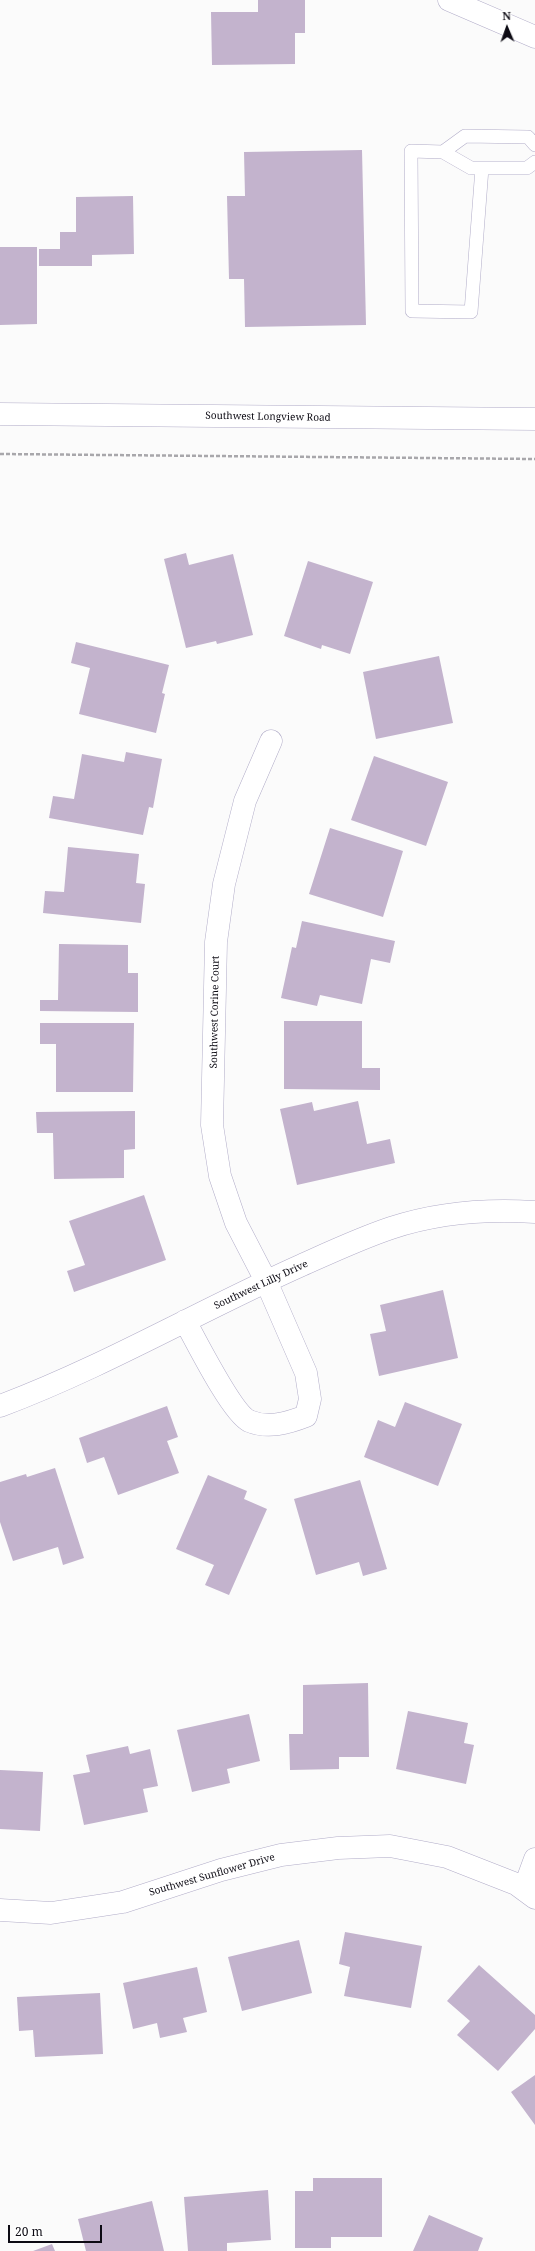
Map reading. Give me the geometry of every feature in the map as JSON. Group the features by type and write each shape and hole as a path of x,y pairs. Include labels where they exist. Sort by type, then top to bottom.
{"street":[{"path":"449,0 535,37"},
{"name":"Southwest Longview Road","path":"0,414 535,419"},
{"name":"Southwest Corine Court","path":"185,1321 236,1409 249,1421 273,1425 290,1423 306,1416 310,1400 306,1373 266,1281 236,1223 220,1176 212,1125 216,942 224,884 245,801 271,741"},
{"name":"Southwest Lilly Drive","path":"0,1406 49,1388 266,1281 392,1228 464,1214 504,1210 535,1212"},
{"name":"Southwest Sunflower Drive","path":"0,1910 51,1913 123,1902 221,1870 281,1855 338,1848 390,1846 448,1857 516,1884 529,1894"},
{"path":"529,1894 535,1860"}],"lane":[{"path":"443,152 465,136 528,137 535,145"},
{"path":"482,168 471,312 412,311 411,151 443,152 471,168 482,168 527,168 535,162"}],"path":[{"path":"0,454 535,459"}],"building":[{"path":"258,0 305,0 305,33 295,33 295,64 212,65 211,12 258,12"},
{"path":"362,150 366,325 245,327 244,279 229,279 227,196 245,196 244,152"},
{"path":"133,196 134,254 92,255 92,266 39,266 39,249 60,249 60,232 76,232 76,197"},
{"path":"0,247 37,247 37,324 0,325"},
{"path":"186,553 189,565 233,554 253,635 217,644 216,641 186,648 164,559"},
{"path":"308,561 373,582 350,654 322,645 321,649 284,636"},
{"path":"76,642 169,665 162,693 165,694 156,733 79,714 90,668 71,663"},
{"path":"439,656 453,723 376,739 363,672"},
{"path":"126,752 162,759 153,808 149,807 143,835 49,818 53,796 74,799 82,754 124,762"},
{"path":"374,756 448,782 426,846 351,820"},
{"path":"330,828 403,851 383,917 309,894"},
{"path":"68,847 139,854 136,883 145,884 141,923 43,913 45,891 64,892"},
{"path":"302,921 395,941 390,963 371,959 362,1004 320,995 317,1006 281,998 292,947 296,948"},
{"path":"59,944 128,945 128,973 138,973 138,1012 40,1011 40,1000 58,1000"},
{"path":"284,1021 362,1021 362,1068 380,1068 380,1090 284,1089"},
{"path":"40,1023 134,1023 133,1092 56,1092 56,1044 40,1044"},
{"path":"358,1101 367,1144 390,1139 395,1163 297,1185 280,1109 312,1102 314,1111"},
{"path":"135,1111 135,1149 124,1150 124,1178 54,1179 53,1133 37,1133 36,1112"},
{"path":"144,1195 166,1260 74,1292 67,1271 85,1265 69,1221"},
{"path":"443,1290 458,1358 379,1376 370,1334 386,1331 380,1305"},
{"path":"405,1402 462,1424 438,1486 364,1457 378,1420 395,1427"},
{"path":"167,1406 178,1437 167,1441 179,1473 118,1495 104,1457 87,1463 79,1438"},
{"path":"55,1468 84,1558 63,1565 58,1547 13,1561 0,1522 0,1482 26,1474 27,1477"},
{"path":"208,1475 247,1491 244,1499 267,1509 229,1595 205,1585 214,1565 176,1549"},
{"path":"360,1480 387,1569 363,1576 359,1562 316,1575 294,1499"},
{"path":"368,1683 369,1757 339,1757 339,1769 290,1770 289,1734 303,1734 303,1685"},
{"path":"408,1711 468,1723 464,1743 474,1745 466,1784 396,1769"},
{"path":"249,1714 260,1761 227,1769 230,1783 192,1792 177,1730"},
{"path":"128,1746 130,1754 150,1749 158,1786 143,1789 148,1812 84,1825 73,1775 90,1772 86,1755"},
{"path":"0,1770 43,1772 40,1831 0,1829"},
{"path":"345,1932 422,1946 411,2008 344,1996 350,1967 339,1964"},
{"path":"299,1940 312,1993 242,2011 228,1957"},
{"path":"479,1965 535,2015 535,2029 498,2071 457,2035 470,2021 447,2001"},
{"path":"197,1967 207,2012 183,2018 187,2032 160,2038 157,2023 133,2029 123,1983"},
{"path":"100,1993 103,2054 35,2057 33,2030 19,2031 17,1997"},
{"path":"535,2075 535,2125 511,2092"},
{"path":"313,2178 382,2178 382,2237 331,2237 331,2248 295,2248 295,2191 313,2191"},
{"path":"268,2190 271,2240 227,2243 227,2251 188,2251 184,2197"},
{"path":"152,2201 164,2251 86,2251 78,2219"},
{"path":"429,2215 483,2238 478,2251 413,2251"},
{"path":"52,2244 55,2251 33,2251"}]}
